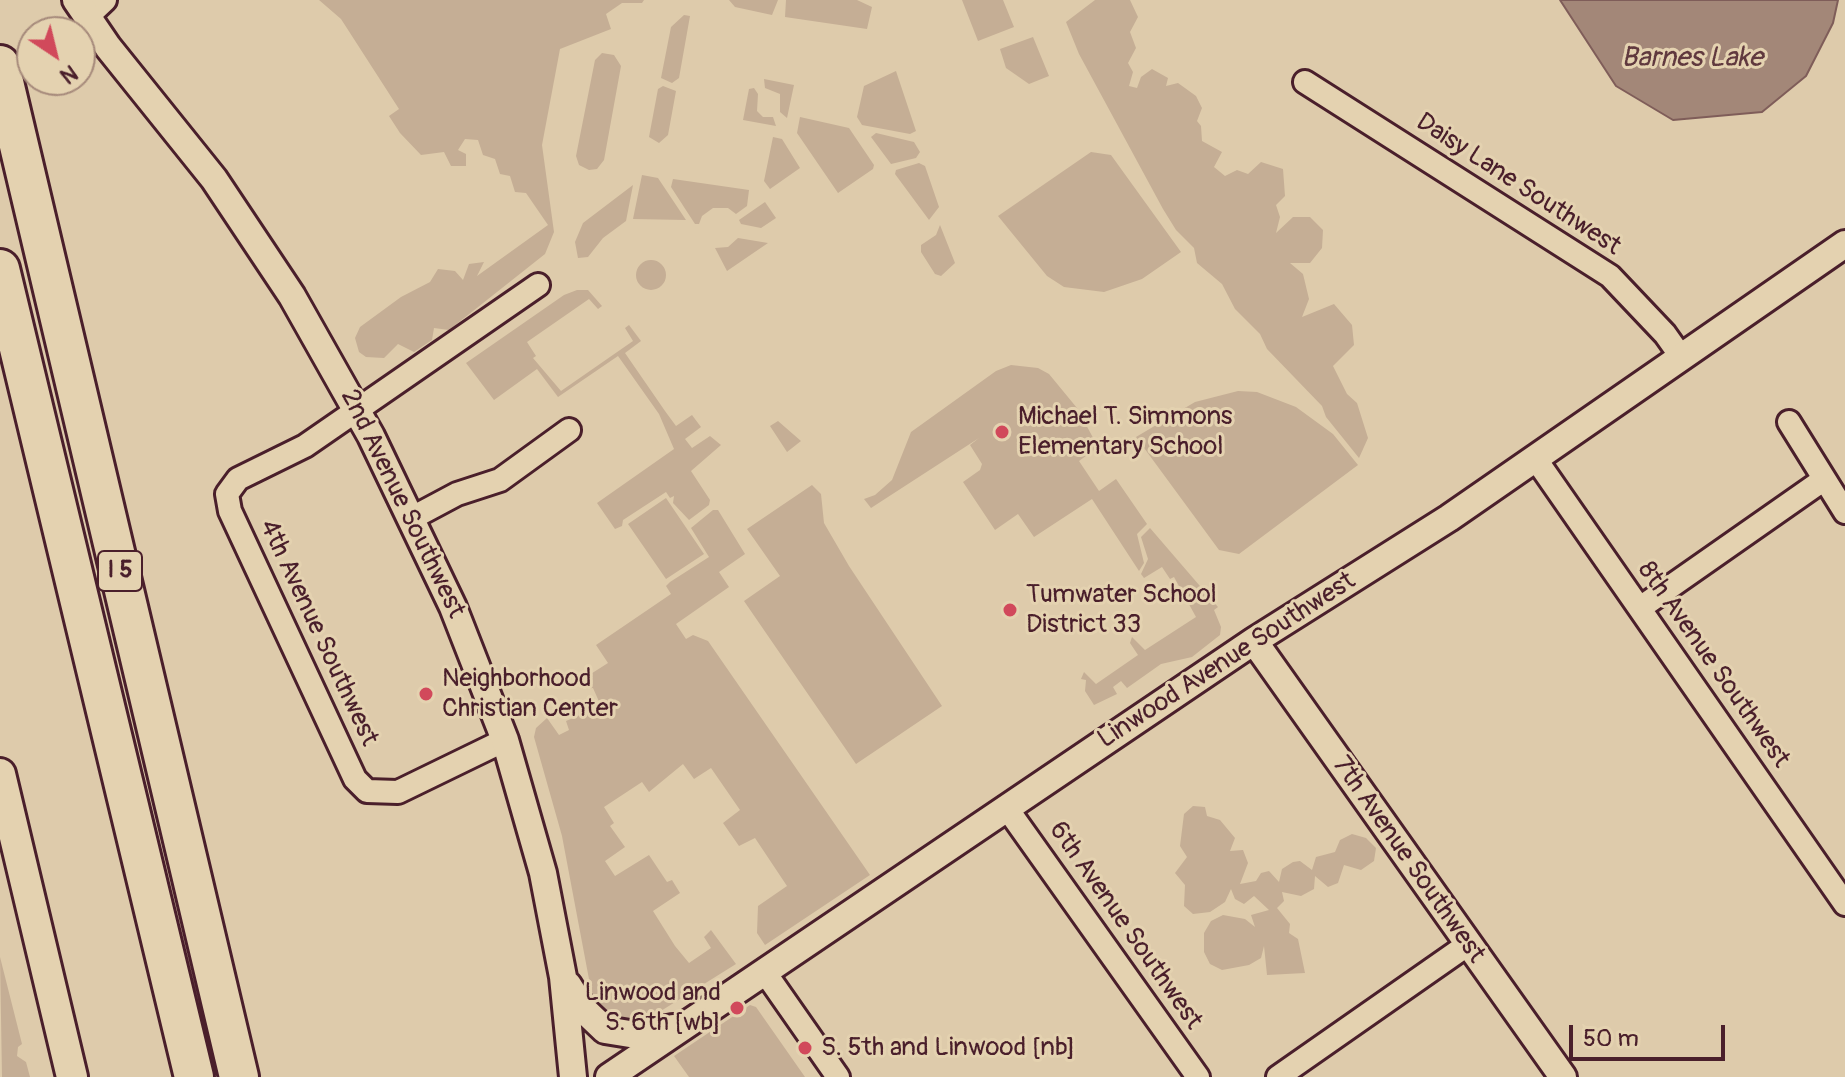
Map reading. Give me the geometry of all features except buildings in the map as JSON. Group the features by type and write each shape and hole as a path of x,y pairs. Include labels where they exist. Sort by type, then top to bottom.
{"highway":[{"name":"I 5","path":"0,65 239,1077"},
{"name":"I 5","path":"0,269 194,1077"}],"main road":[{"path":"0,774 72,1077"}],"street":[{"name":"2nd Avenue Southwest","path":"89,6 245,222 313,331 412,518 461,625 505,740 543,873 563,977 573,1077"},
{"name":"Daisy Lane Southwest","path":"1305,82 1610,276 1665,334 1682,358"},
{"name":"Linwood Avenue Southwest","path":"609,1077 1254,641 1449,518 1845,244"},
{"path":"356,410 538,285"},
{"name":"4th Avenue Southwest","path":"356,410 305,446 238,479 227,494 230,511 355,779 367,791 398,792 505,740"},
{"path":"1789,422 1845,512"},
{"path":"412,518 457,494 500,480 569,430"},
{"name":"8th Avenue Southwest","path":"1535,458 1843,896"},
{"path":"1640,608 1823,480"},
{"name":"7th Avenue Southwest","path":"1254,641 1563,1077"},
{"name":"6th Avenue Southwest","path":"1006,807 1198,1077"},
{"path":"1278,1077 1467,945"},
{"path":"764,971 838,1077"},
{"path":"563,977 583,1009 605,1030 636,1035 681,1026"}],"shaded area":[{"path":"319,0 644,0 642,3 622,3 606,14 611,29 560,49 542,145 554,232 545,254 449,330 434,328 432,340 414,352 398,344 384,358 366,357 359,352 355,338 360,327 401,297 430,282 438,269 455,271 463,280 469,264 484,262 477,276 548,225 526,193 515,192 510,176 500,174 495,159 483,155 478,140 465,139 458,150 466,154 466,166 451,166 444,152 421,155 389,116 399,109 341,19"},
{"path":"729,0 778,0 772,15 735,7"},
{"path":"786,0 857,0 872,7 867,29 785,17"},
{"path":"962,0 1003,0 1014,27 978,41"},
{"path":"1095,0 1130,0 1138,17 1130,32 1136,48 1128,63 1133,72 1129,86 1137,88 1141,77 1152,69 1168,78 1166,86 1178,83 1196,96 1202,108 1197,121 1201,126 1202,141 1222,152 1214,167 1225,176 1237,170 1248,174 1261,162 1283,169 1285,196 1276,205 1280,217 1276,233 1293,217 1310,217 1323,230 1322,248 1310,263 1290,263 1303,274 1309,299 1302,317 1334,304 1352,325 1354,345 1333,366 1347,394 1357,403 1368,438 1359,458 1326,417 1322,406 1267,349 1260,334 1235,309 1222,284 1197,263 1194,248 1176,230 1163,209 1079,54 1066,22"},
{"path":"684,15 690,16 679,78 672,83 661,78 671,27"},
{"path":"1033,37 1049,76 1029,84 1006,68 1000,49"},
{"path":"602,53 614,55 621,66 604,160 597,169 589,170 579,165 576,156 595,60"},
{"path":"896,71 916,131 910,134 862,125 857,117 864,86"},
{"path":"764,79 794,85 787,118 780,112 780,94 765,88"},
{"path":"663,86 676,91 668,135 659,143 649,137 658,89"},
{"path":"754,88 758,94 757,111 763,117 773,117 776,126 743,120 749,89"},
{"path":"800,117 849,128 874,165 873,169 838,193 797,133"},
{"path":"876,133 914,142 920,152 916,158 891,164 871,137"},
{"path":"773,137 782,139 800,168 770,189 764,181"},
{"path":"1091,152 1111,155 1181,252 1142,279 1104,292 1064,287 1047,276 998,216"},
{"path":"919,163 925,166 939,207 929,220 895,174 896,170"},
{"path":"642,175 658,178 686,220 633,219"},
{"path":"673,179 749,190 747,206 736,214 728,208 713,208 702,216 699,224 695,224 671,187"},
{"path":"633,185 626,221 603,238 588,257 578,258 575,242 583,223"},
{"path":"765,202 776,218 761,228 741,224 739,220"},
{"path":"940,225 955,263 941,276 935,274 921,252 921,245 936,235"},
{"path":"738,238 768,243 727,271 715,248 728,247"},
{"path":"651,260 662,264 666,275 662,286 651,290 640,286 636,275 640,264"},
{"path":"588,290 602,306 598,309 589,299 527,342 536,356 533,358 561,391 633,341 625,328 629,325 641,341 625,353 665,411 676,426 692,415 701,427 685,439 692,448 710,436 721,445 691,471 710,500 709,505 689,520 673,503 674,496 670,498 666,492 623,520 622,526 615,529 597,503 674,449 659,414 618,356 558,397 537,369 494,400 466,363 564,295"},
{"path":"1011,365 1038,368 1049,374 1077,408 1098,447 1079,461 1099,491 1116,479 1147,524 1137,534 1144,563 1139,571 1092,499 1034,537 1018,514 995,530 963,482 980,470 982,464 970,445 979,438 871,508 864,499 875,495 892,480 911,432 996,371"},
{"path":"1238,391 1257,392 1296,407 1333,434 1358,465 1239,554 1219,550 1136,437 1195,402"},
{"path":"778,421 801,441 787,452 770,426"},
{"path":"812,485 821,494 824,523 849,566 942,706 856,764 744,601 780,576 747,529"},
{"path":"666,498 704,554 666,579 628,524"},
{"path":"713,510 718,510 745,554 719,572 729,587 676,624 686,639 693,635 708,641 870,875 765,945 757,933 758,906 787,886 755,838 739,846 723,823 740,810 711,768 694,779 683,764 649,792 642,782 604,807 614,823 610,826 625,847 605,861 615,876 649,855 667,882 672,880 680,893 653,911 675,946 689,963 711,948 704,937 711,930 736,964 648,1019 635,1023 617,1021 616,1016 596,1004 592,995 562,836 534,737 536,728 547,718 559,735 569,730 566,721 601,706 593,688 582,689 586,677 608,663 596,645 671,594 666,586 670,582 709,557 691,528"},
{"path":"1150,528 1218,607 1214,610 1221,627 1220,635 1192,657 1161,664 1127,688 1121,681 1113,687 1117,694 1094,705 1085,691 1086,680 1081,679 1084,672 1096,684 1138,655 1130,643 1132,637 1145,650 1196,617 1174,577 1170,579 1162,567 1144,578 1141,574 1148,559 1141,537"},
{"path":"1193,806 1205,807 1207,816 1220,820 1235,838 1230,851 1243,850 1248,863 1240,884 1256,881 1261,873 1269,871 1279,882 1282,869 1293,862 1300,861 1312,870 1316,857 1335,852 1340,840 1352,834 1366,838 1376,848 1374,861 1361,870 1344,865 1338,883 1328,887 1315,876 1314,889 1301,896 1282,892 1284,901 1277,908 1290,924 1289,933 1298,939 1305,973 1267,975 1264,946 1261,958 1249,965 1222,970 1210,964 1204,952 1204,933 1211,921 1223,915 1245,919 1255,927 1251,915 1269,910 1254,896 1244,904 1235,899 1231,889 1225,902 1210,912 1193,914 1184,906 1185,885 1175,873 1187,857 1180,846 1184,814"},
{"path":"0,957 22,1044 18,1047 17,1056 26,1062 30,1077 2,1077"},
{"path":"750,1005 756,1007 805,1077 689,1077 674,1056"}],"water":[{"name":"Barnes Lake","path":"1560,0 1838,0 1833,23 1806,76 1762,112 1673,120 1616,86"}],"place":[{"name":"Michael T. Simmons Elementary School","path":"1002,432"},
{"name":"Tumwater School District 33","path":"1010,610"},
{"name":"Neighborhood Christian Center","path":"426,694"},
{"name":"Linwood and S. 6th [wb]","path":"737,1008"},
{"name":"S. 5th and Linwood [nb]","path":"805,1048"}]}
